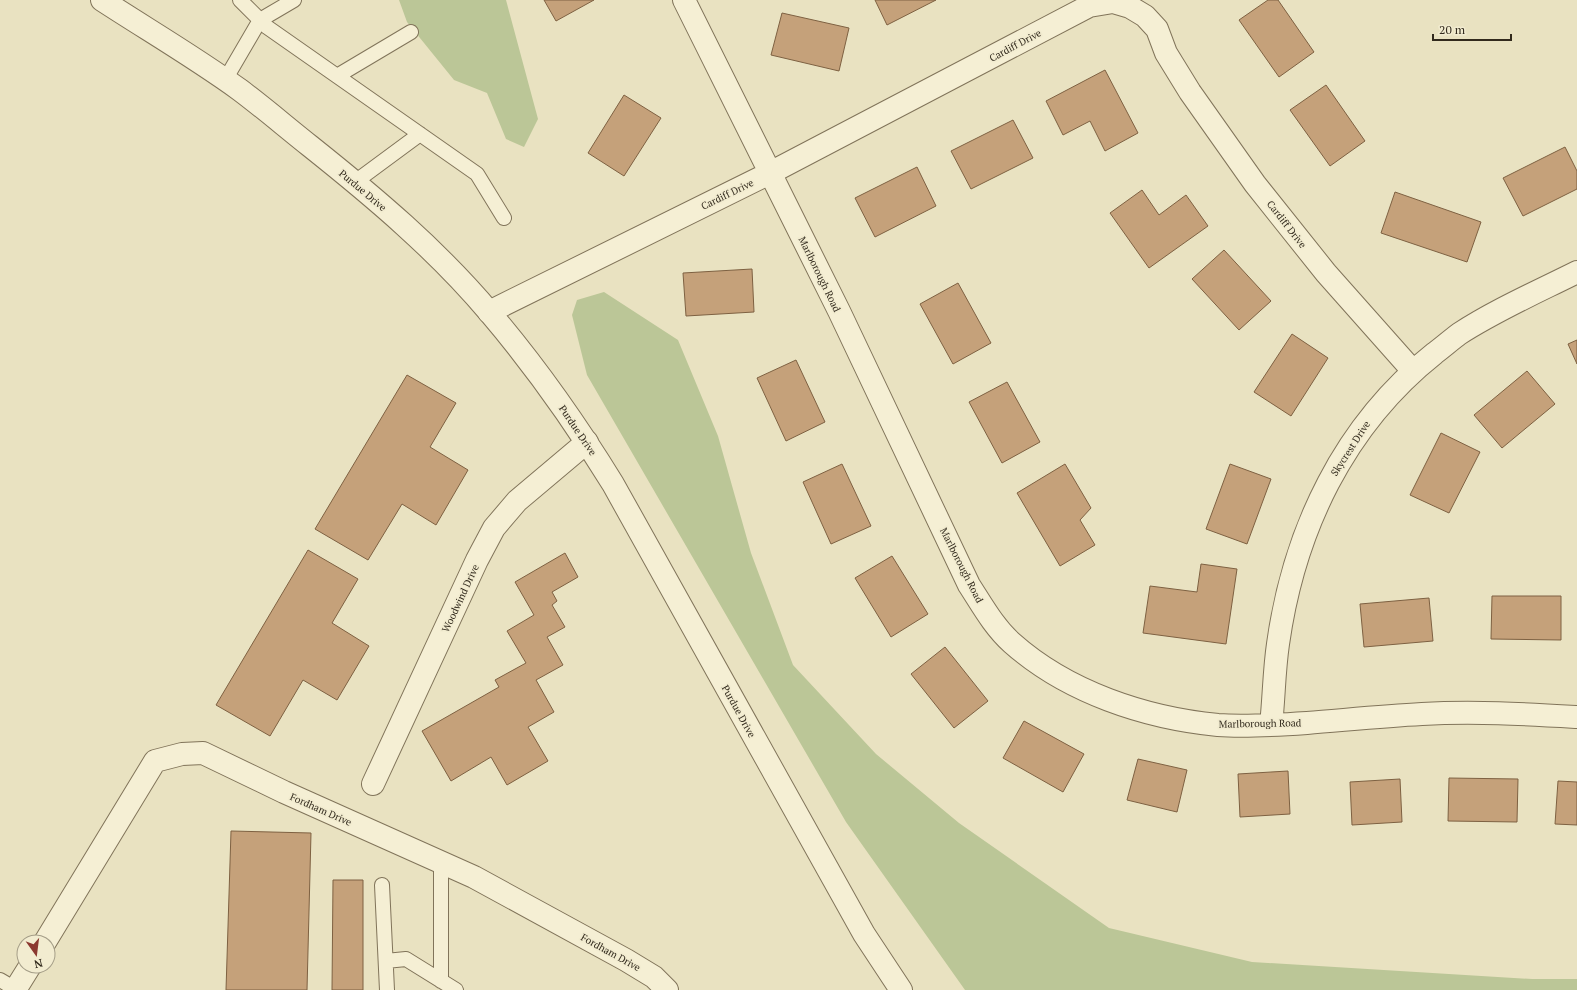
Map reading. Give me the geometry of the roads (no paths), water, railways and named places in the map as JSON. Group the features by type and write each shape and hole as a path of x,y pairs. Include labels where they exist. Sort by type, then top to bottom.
{"street":[{"name":"Purdue Drive","path":"102,0 197,60 225,80 370,194 431,250 489,312 541,376 587,442 613,484 864,934 901,990"},
{"name":"Marlborough Road","path":"684,0 839,311 969,585 988,615 1011,642 1039,665 1075,685 1119,704 1165,717 1218,725 1271,725 1423,714 1500,713 1577,717"},
{"name":"Cardiff Drive","path":"489,312 770,173 1089,6 1112,2 1130,7 1145,16 1157,29 1166,53 1190,92 1255,184 1326,273 1413,371"},
{"name":"Skycrest Drive","path":"1271,725 1278,644 1288,591 1301,545 1323,490 1344,454 1375,410 1413,371 1459,335 1505,308 1577,272"},
{"name":"Woodwind Drive","path":"373,784 477,560 494,528 517,501 587,442"},
{"name":"Fordham Drive","path":"49,934 155,761 182,754 203,753 284,792 474,877 626,960 654,977 667,990"},
{"path":"12,987 23,974"}],"lane":[{"path":"240,0 267,27 477,174 504,218"},
{"path":"225,80 260,20 294,0"},
{"path":"337,76 411,32"},
{"path":"355,182 420,134"},
{"path":"441,862 441,981"},
{"path":"382,885 387,990"},
{"path":"386,961 406,959 456,990"}]}
